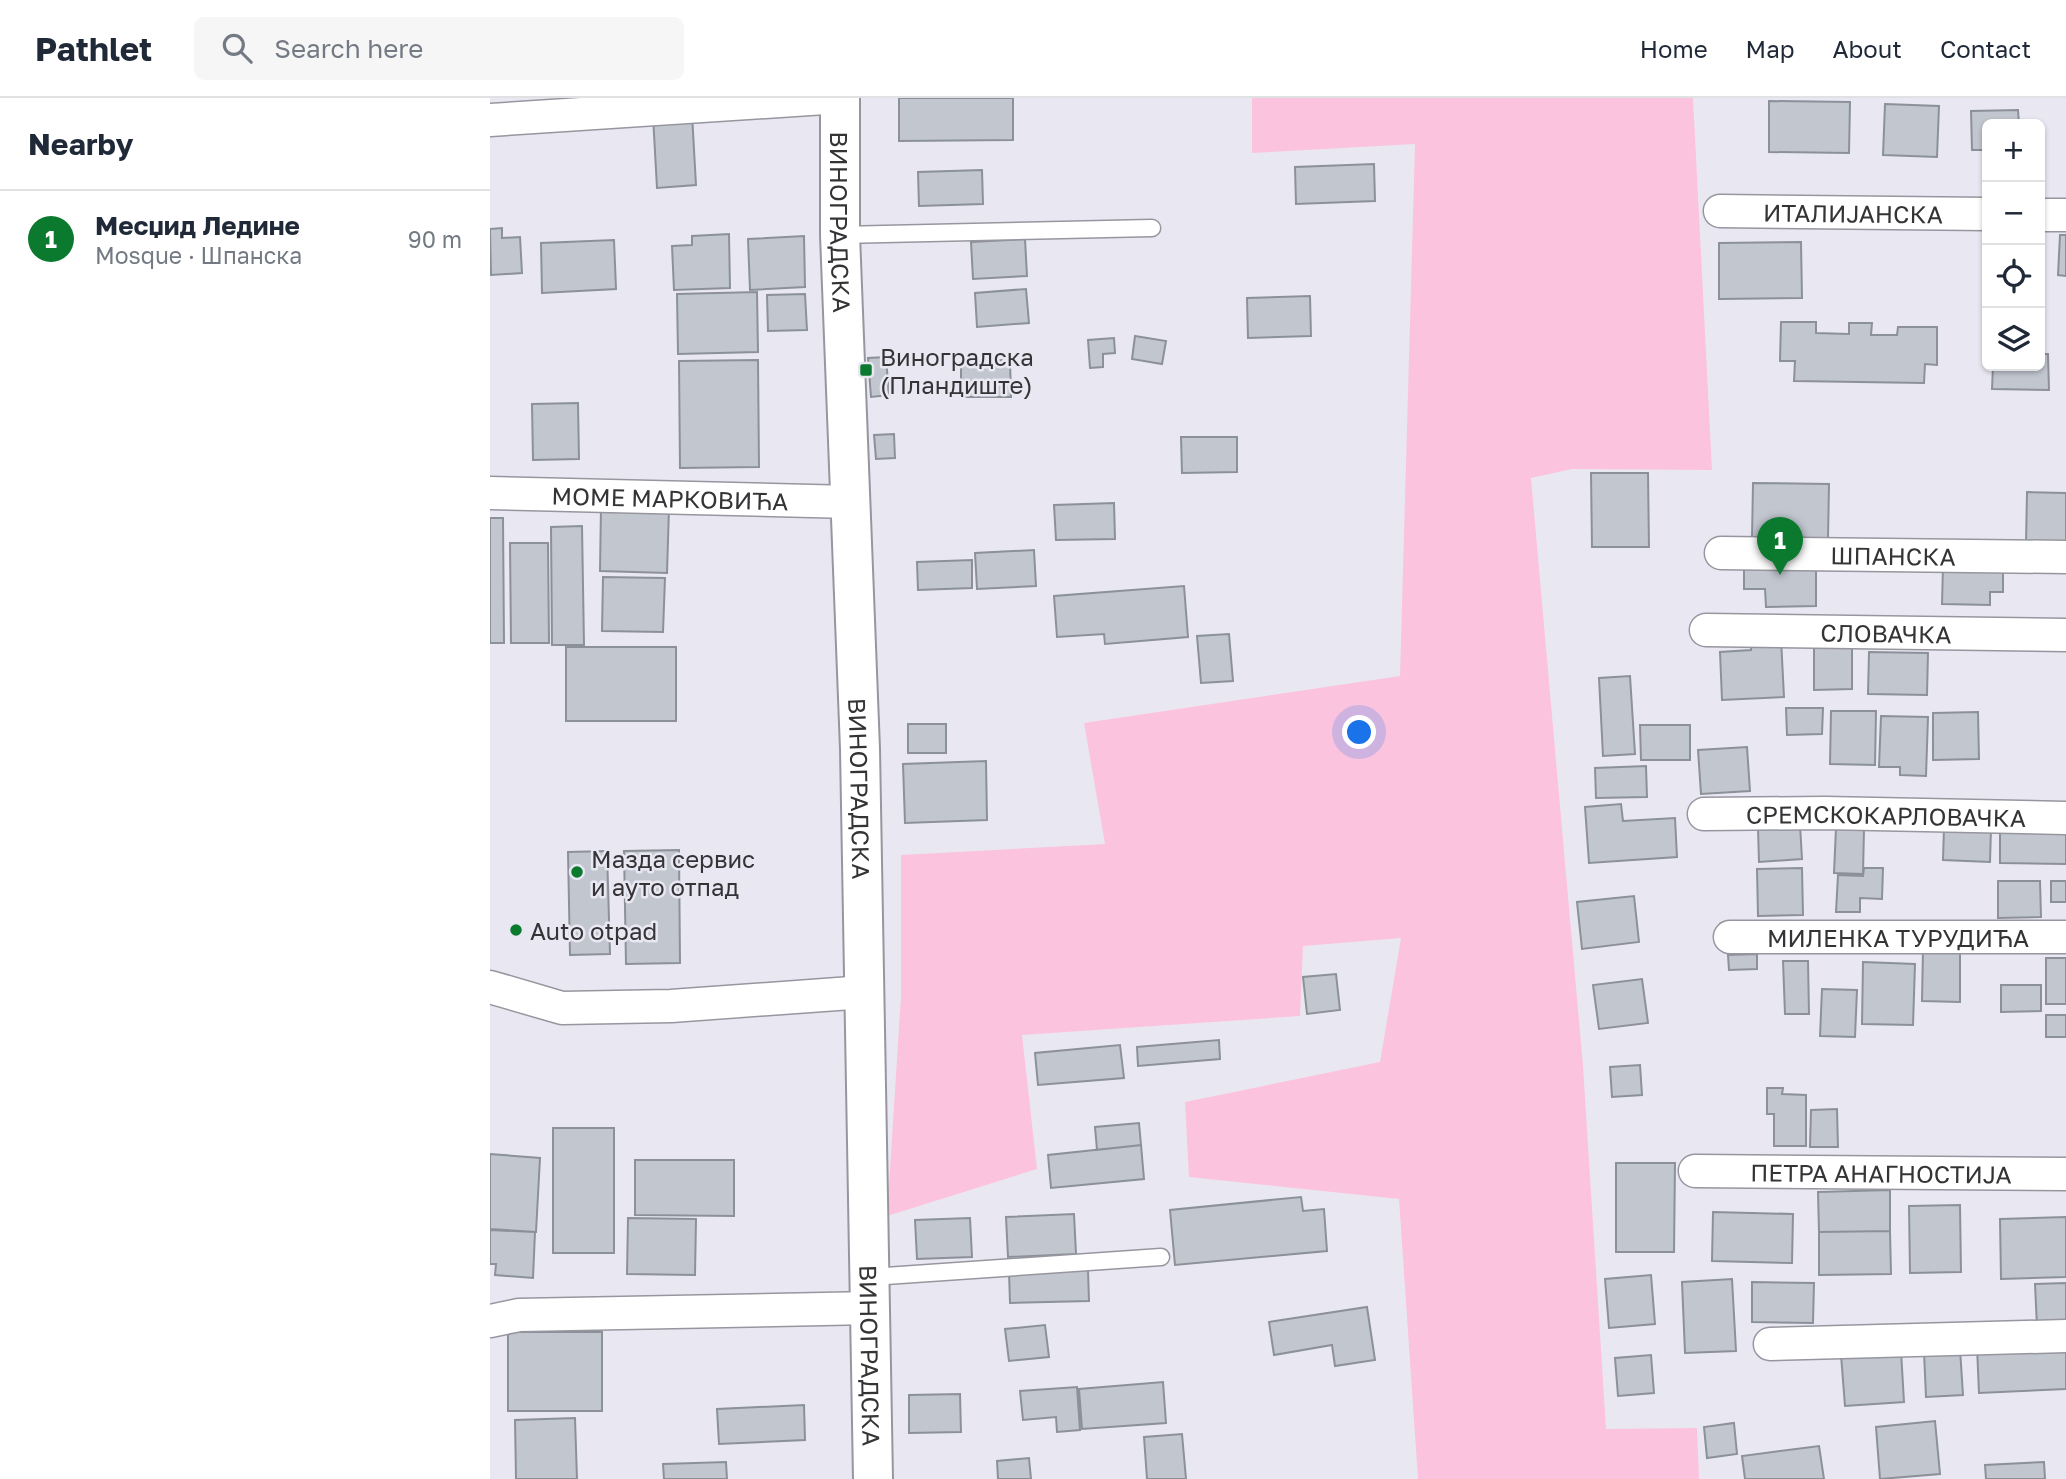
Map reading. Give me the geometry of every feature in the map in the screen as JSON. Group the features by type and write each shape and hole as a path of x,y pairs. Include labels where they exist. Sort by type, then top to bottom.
{"street":[{"path":"490,120 825,98"},
{"name":"ВИНОГРАДСКА","path":"840,98 839,234 851,502 865,992 873,1479"},
{"name":"ИТАЛИЈАНСКА","path":"1720,211 1982,214"},
{"path":"2045,215 2066,215"},
{"name":"МОМЕ МАРКОВИЋА","path":"490,493 851,502"},
{"name":"ШПАНСКА","path":"1721,553 2066,558"},
{"name":"СЛОВАЧКА","path":"1706,630 2066,635"},
{"name":"СРЕМСКОКАРЛОВАЧКА","path":"1704,814 1825,813 2066,818"},
{"name":"МИЛЕНКА ТУРУДИЋА","path":"1730,937 2066,937"},
{"path":"490,987 562,1008 671,1006 865,992"},
{"name":"ПЕТРА АНАГНОСТИЈА","path":"1695,1171 2066,1174"},
{"path":"490,1321 519,1315 871,1292"},
{"path":"1769,1344 2066,1335"}],"lane":[{"path":"839,234 1152,228"},
{"path":"871,1292 1161,1257"}],"shaded area":[{"path":"1252,98 1693,98 1712,470 1572,469 1531,478 1583,1066 1606,1429 1697,1428 1699,1479 1418,1479 1399,1199 1189,1177 1185,1102 1380,1062 1401,938 1303,946 1300,1016 1022,1035 1037,1169 887,1216 901,996 901,855 1105,844 1084,723 1400,676 1415,144 1252,153"}],"building":[{"path":"899,98 1013,98 1013,140 899,141"},
{"path":"1769,101 1850,102 1849,153 1769,152"},
{"path":"1885,104 1939,106 1937,157 1883,155"},
{"path":"2018,110 2019,119 1982,119 1982,150 1972,150 1971,111"},
{"path":"692,114 696,185 657,188 653,116"},
{"path":"1374,164 1375,201 1296,204 1295,167"},
{"path":"982,170 983,204 919,206 918,172"},
{"path":"502,228 502,238 520,237 522,273 491,275 490,229"},
{"path":"729,234 730,288 674,290 672,246 692,245 692,236"},
{"path":"2060,235 2066,235 2066,276 2058,275"},
{"path":"804,236 805,287 750,290 748,239"},
{"path":"1025,239 1027,276 973,279 971,242"},
{"path":"614,240 616,289 542,293 541,243"},
{"path":"1801,242 1802,298 1719,299 1719,243"},
{"path":"1026,289 1029,323 977,327 975,293"},
{"path":"757,292 758,352 678,354 677,294"},
{"path":"805,294 807,330 768,331 767,295"},
{"path":"1310,296 1311,336 1248,338 1247,298"},
{"path":"1781,322 1816,322 1816,333 1849,334 1849,323 1872,323 1871,335 1897,335 1898,327 1937,327 1937,365 1925,364 1924,383 1794,381 1795,361 1780,361"},
{"path":"1135,336 1166,341 1162,364 1132,359"},
{"path":"1114,338 1115,353 1103,354 1103,367 1090,368 1088,340"},
{"path":"2045,354 2048,354 2049,390 1992,389 1993,371 2045,371"},
{"path":"886,357 889,395 871,397 868,358"},
{"path":"758,360 759,467 680,468 679,361"},
{"path":"1010,360 1011,397 961,397 961,361"},
{"path":"578,403 579,459 533,460 532,404"},
{"path":"894,434 895,458 876,459 874,435"},
{"path":"1181,437 1237,437 1237,472 1182,473"},
{"path":"1591,473 1648,473 1649,547 1592,547"},
{"path":"1753,483 1829,484 1828,539 1752,538"},
{"path":"2027,492 2066,493 2066,544 2026,543"},
{"path":"1114,503 1115,539 1056,540 1054,505"},
{"path":"601,507 669,508 667,573 600,571"},
{"path":"490,518 503,518 504,643 490,643"},
{"path":"582,526 584,645 552,645 551,527"},
{"path":"510,543 548,543 549,643 511,643"},
{"path":"1034,550 1036,586 977,589 975,553"},
{"path":"972,560 972,588 918,590 917,562"},
{"path":"1816,560 1816,606 1766,607 1765,589 1744,589 1744,562"},
{"path":"1943,566 2003,567 2003,592 1990,592 1990,605 1942,604"},
{"path":"603,577 665,578 663,632 602,631"},
{"path":"1184,586 1188,637 1105,644 1104,634 1057,637 1054,596"},
{"path":"1229,634 1233,681 1201,683 1197,636"},
{"path":"1781,639 1784,697 1722,700 1720,652 1751,650 1751,641"},
{"path":"566,647 676,647 676,721 566,721"},
{"path":"1814,647 1852,647 1852,689 1814,690"},
{"path":"1869,652 1928,653 1927,695 1868,694"},
{"path":"1630,676 1635,754 1603,756 1599,678"},
{"path":"1786,708 1823,708 1822,734 1787,735"},
{"path":"1831,711 1876,711 1875,765 1830,764"},
{"path":"1978,712 1979,759 1933,760 1933,713"},
{"path":"1881,716 1928,717 1926,776 1900,775 1900,767 1879,767"},
{"path":"908,724 946,724 946,753 908,753"},
{"path":"1640,725 1690,725 1690,760 1641,760"},
{"path":"1747,747 1750,791 1701,794 1698,750"},
{"path":"986,761 987,820 905,823 903,764"},
{"path":"1646,766 1647,797 1596,798 1595,768"},
{"path":"1621,804 1623,821 1675,818 1677,857 1589,863 1585,807"},
{"path":"1800,825 1802,859 1759,862 1758,828"},
{"path":"1944,827 1991,828 1990,862 1943,860"},
{"path":"1836,828 1864,829 1863,874 1834,873"},
{"path":"2000,829 2066,830 2066,864 2000,863"},
{"path":"679,850 680,963 626,964 624,851"},
{"path":"607,851 610,954 570,955 568,852"},
{"path":"1802,868 1803,915 1758,916 1757,869"},
{"path":"1864,868 1883,868 1882,899 1860,898 1860,912 1836,912 1838,875 1863,876"},
{"path":"1998,881 2040,881 2041,917 1998,918"},
{"path":"2051,881 2066,881 2066,902 2051,902"},
{"path":"1634,896 1639,942 1582,949 1577,902"},
{"path":"1923,949 1960,949 1960,1002 1922,1001"},
{"path":"1757,954 1757,969 1729,970 1728,955"},
{"path":"2046,958 2066,958 2066,1004 2046,1004"},
{"path":"1783,961 1808,961 1809,1014 1785,1014"},
{"path":"1863,962 1915,964 1913,1025 1862,1024"},
{"path":"1336,974 1340,1010 1307,1014 1303,977"},
{"path":"1642,979 1648,1023 1599,1029 1593,985"},
{"path":"2001,985 2041,985 2041,1011 2001,1012"},
{"path":"1822,989 1857,990 1855,1037 1820,1036"},
{"path":"2046,1015 2066,1015 2066,1037 2046,1037"},
{"path":"1219,1040 1220,1059 1138,1066 1137,1047"},
{"path":"1120,1045 1124,1078 1038,1085 1035,1053"},
{"path":"1640,1065 1642,1095 1612,1097 1610,1067"},
{"path":"1767,1088 1783,1088 1782,1094 1806,1095 1806,1146 1774,1146 1774,1114 1767,1114"},
{"path":"1837,1109 1838,1147 1810,1147 1811,1110"},
{"path":"1139,1123 1141,1145 1097,1150 1095,1127"},
{"path":"553,1128 614,1128 614,1253 553,1253"},
{"path":"1141,1145 1144,1179 1051,1188 1048,1155"},
{"path":"490,1154 540,1158 536,1232 490,1229"},
{"path":"635,1160 734,1160 734,1216 635,1215"},
{"path":"1616,1163 1675,1163 1674,1252 1616,1252"},
{"path":"1890,1190 1890,1231 1819,1232 1818,1192"},
{"path":"1301,1197 1303,1211 1324,1209 1327,1251 1175,1265 1170,1210"},
{"path":"1960,1205 1961,1272 1910,1273 1909,1206"},
{"path":"1713,1212 1793,1214 1792,1263 1712,1261"},
{"path":"1074,1214 1076,1254 1008,1257 1006,1217"},
{"path":"2066,1217 2066,1277 2001,1279 2000,1219"},
{"path":"628,1218 696,1219 695,1275 627,1274"},
{"path":"970,1218 972,1257 917,1259 915,1220"},
{"path":"490,1230 535,1232 533,1278 495,1275 496,1264 490,1264"},
{"path":"1890,1231 1891,1274 1819,1275 1819,1232"},
{"path":"1088,1270 1089,1301 1010,1303 1009,1272"},
{"path":"1651,1275 1655,1324 1609,1328 1605,1279"},
{"path":"1732,1279 1736,1351 1685,1353 1682,1282"},
{"path":"1752,1282 1814,1283 1813,1323 1752,1322"},
{"path":"2066,1283 2066,1326 2037,1327 2035,1284"},
{"path":"1367,1307 1375,1360 1335,1366 1332,1345 1274,1355 1269,1322"},
{"path":"1045,1325 1049,1357 1009,1361 1005,1329"},
{"path":"508,1332 602,1332 602,1411 508,1411"},
{"path":"2066,1343 2066,1389 1979,1393 1977,1347"},
{"path":"1960,1349 1963,1395 1926,1397 1924,1352"},
{"path":"1901,1351 1904,1402 1845,1406 1841,1355"},
{"path":"1651,1355 1654,1393 1618,1396 1615,1358"},
{"path":"1163,1382 1166,1423 1082,1429 1079,1389"},
{"path":"1077,1387 1080,1430 1057,1432 1056,1417 1023,1420 1020,1391"},
{"path":"960,1394 961,1432 909,1433 909,1395"},
{"path":"804,1405 805,1440 719,1444 717,1409"},
{"path":"575,1418 577,1479 516,1479 515,1420"},
{"path":"1935,1421 1940,1474 1880,1479 1876,1427"},
{"path":"1734,1423 1737,1454 1707,1458 1704,1427"},
{"path":"1182,1434 1186,1479 1147,1479 1144,1437"},
{"path":"1819,1446 1824,1479 1745,1479 1742,1456"},
{"path":"1029,1458 1031,1479 998,1479 997,1461"},
{"path":"726,1462 727,1479 664,1479 663,1464"},
{"path":"2044,1462 2045,1479 1986,1479 1985,1465"}],"place":[{"name":"Виноградска (Пландиште)","path":"866,370"},
{"name":"Месџид Ледине","path":"1780,575"},
{"name":"Мазда сервис и ауто отпад","path":"577,872"},
{"name":"Auto otpad","path":"516,930"}]}
